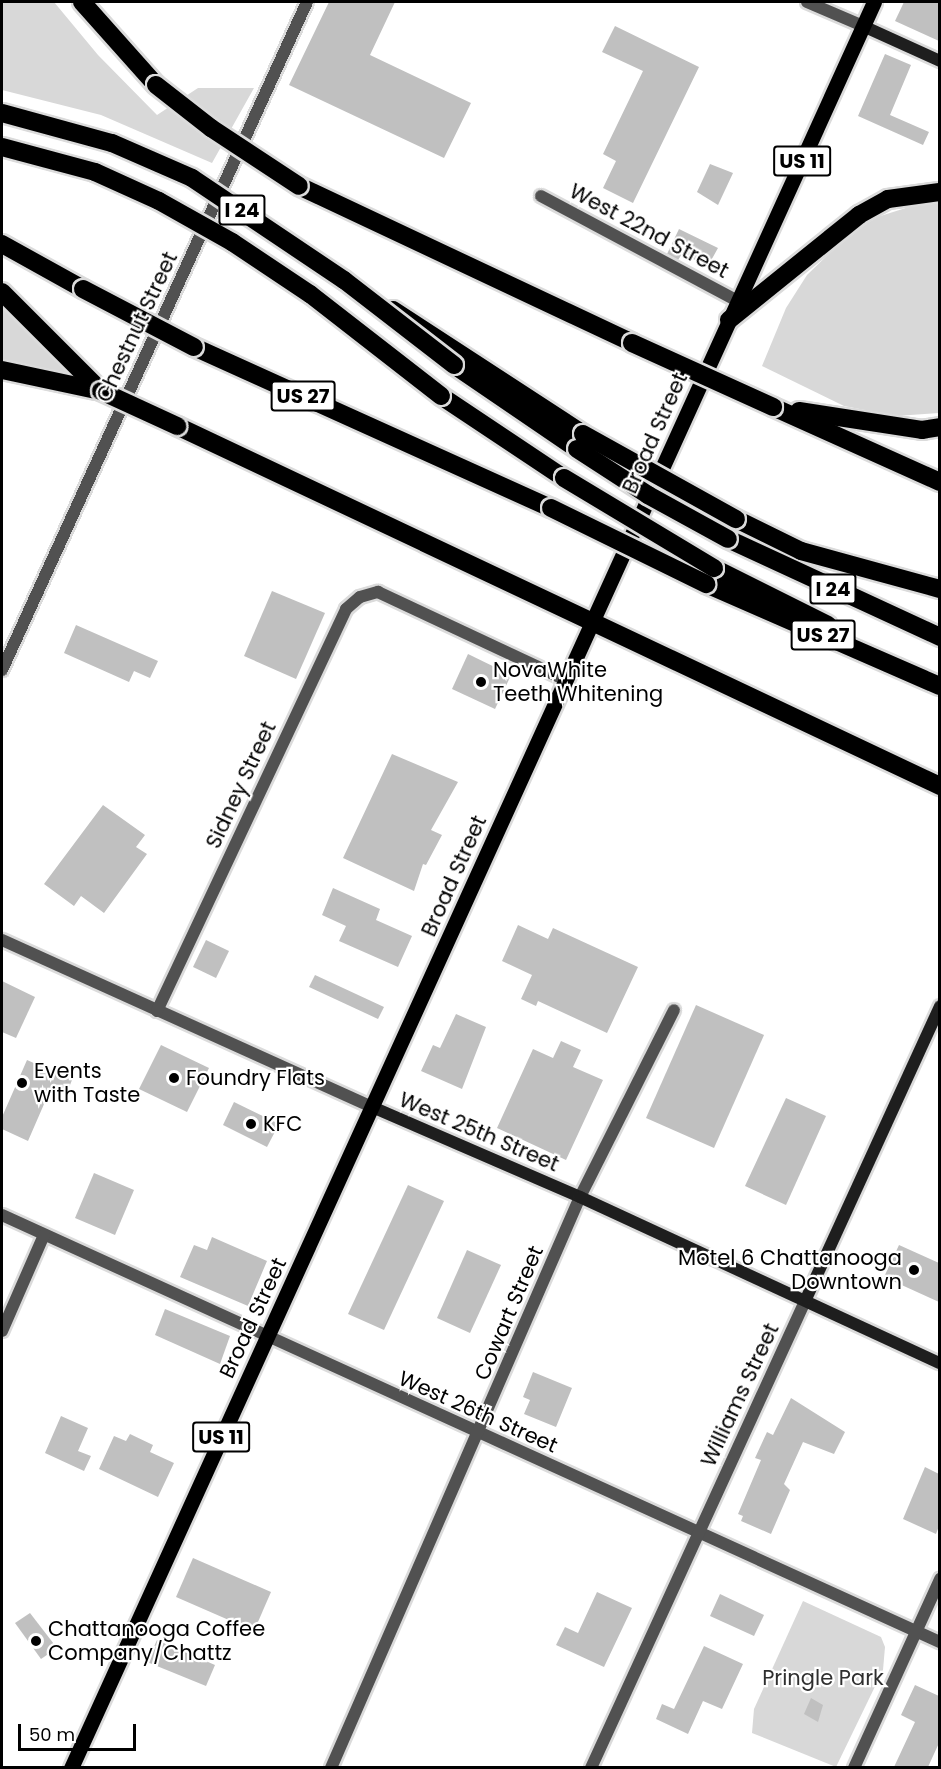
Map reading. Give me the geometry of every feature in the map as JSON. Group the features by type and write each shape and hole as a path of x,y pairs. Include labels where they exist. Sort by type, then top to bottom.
{"highway":[{"path":"82,2 156,85 211,128 299,186 500,283 939,482"},
{"name":"I 24","path":"2,113 112,143 192,178 580,441 648,495 728,539 939,638"},
{"name":"I 24","path":"2,147 95,172 159,201 232,242 310,294 441,396 710,576 939,681"},
{"path":"729,320 859,215 888,199 939,192"},
{"name":"US 27","path":"2,244 194,347 551,508 710,576 939,686"},
{"path":"2,292 101,391"},
{"path":"2,370 101,391 593,620 939,786"},
{"path":"772,407 922,430 939,427"},
{"path":"580,441 801,551 939,589"}],"main road":[{"name":"Broad Street","path":"71,1767 874,2"}],"street":[{"name":"Chestnut Street","path":"2,670 307,2"},
{"path":"807,2 939,62"},
{"name":"West 22nd Street","path":"541,196 738,301"},
{"name":"Sidney Street","path":"157,1011 346,609 360,597 378,592 566,680"},
{"name":"West 25th Street","path":"2,940 806,1299 939,1363"},
{"name":"Williams Street","path":"591,1767 939,1006"},
{"name":"Cowart Street","path":"331,1767 479,1434 580,1197 674,1010"},
{"name":"West 26th Street","path":"2,1215 267,1338 939,1642"},
{"path":"2,1331 44,1235"},
{"path":"854,1767 939,1579"}],"green space":[{"path":"2,2 54,2 98,55 157,115 198,88 254,88 212,163 101,115 2,90"},
{"path":"939,203 939,413 896,416 844,406 762,366 786,308 807,275 839,244 871,219 912,206"},
{"path":"2,308 72,373 71,378 2,362"},
{"name":"Pringle Park","path":"803,1601 881,1637 885,1647 883,1670 836,1767 752,1733 754,1709"}],"building":[{"path":"329,2 395,2 370,55 471,103 444,158 289,85"},
{"path":"904,2 939,2 939,41 895,21"},
{"path":"615,26 699,67 633,203 603,188 616,161 603,154 643,71 602,52"},
{"path":"885,54 911,65 890,115 929,132 923,145 858,116"},
{"path":"710,164 733,173 718,205 697,192"},
{"path":"679,229 718,248 708,266 682,254 678,260 667,254"},
{"path":"272,591 325,613 296,679 244,656"},
{"path":"76,625 158,661 150,678 134,671 129,682 64,653"},
{"name":"NovaWhite Teeth Whitening","path":"468,654 511,675 495,709 452,689"},
{"path":"392,754 458,782 431,830 442,835 426,865 423,864 414,891 343,858"},
{"path":"103,805 145,835 136,847 147,854 104,913 81,896 74,906 44,884"},
{"path":"333,888 380,909 376,920 412,936 398,967 339,941 346,926 322,915"},
{"path":"518,925 548,939 553,928 638,967 607,1033 538,1001 536,1006 521,999 532,975 502,961"},
{"path":"206,940 229,951 216,978 193,967"},
{"path":"315,975 384,1007 378,1019 309,987"},
{"path":"2,981 35,997 16,1038 2,1032"},
{"path":"696,1005 764,1035 714,1148 646,1118"},
{"path":"456,1014 486,1027 462,1089 421,1071 433,1045 440,1048"},
{"path":"561,1041 581,1050 573,1067 603,1080 566,1160 497,1128 533,1049 553,1058"},
{"name":"Foundry Flats","path":"161,1045 209,1068 187,1112 139,1089"},
{"path":"27,1060 72,1080 66,1095 51,1088 28,1141 2,1129 2,1117"},
{"path":"786,1098 826,1116 786,1205 745,1186"},
{"name":"KFC","path":"234,1102 279,1124 267,1147 223,1125"},
{"path":"94,1173 134,1190 115,1235 75,1218"},
{"path":"408,1185 444,1201 384,1330 348,1314"},
{"path":"212,1237 267,1261 248,1306 180,1277 194,1245 207,1250"},
{"name":"Motel 6 Chattanooga Downtown","path":"899,1245 939,1263 939,1302 884,1277"},
{"path":"467,1250 501,1265 470,1333 437,1318"},
{"path":"165,1309 230,1336 220,1364 155,1335"},
{"path":"533,1372 572,1388 556,1427 524,1414 530,1400 523,1397"},
{"path":"791,1398 845,1432 834,1454 803,1442 784,1484 790,1490 771,1534 741,1521 743,1516 738,1514 761,1460 755,1458 767,1432 773,1435"},
{"path":"61,1416 88,1428 78,1451 91,1456 84,1471 45,1453"},
{"path":"130,1434 153,1445 150,1452 174,1463 158,1497 99,1469 114,1436 126,1441"},
{"path":"925,1467 939,1474 939,1526 936,1534 903,1519"},
{"path":"193,1558 271,1592 254,1631 176,1597"},
{"path":"597,1592 632,1608 604,1667 556,1645 565,1627 578,1633"},
{"path":"720,1594 764,1615 754,1636 710,1616"},
{"path":"30,1613 57,1648 41,1659 15,1623"},
{"path":"157,1640 215,1665 206,1686 147,1662"},
{"path":"704,1646 743,1664 722,1709 703,1701 688,1734 656,1719 662,1704 674,1709"},
{"path":"915,1685 939,1696 939,1743 928,1767 894,1767 915,1722 901,1715"},
{"path":"811,1698 823,1705 818,1722 804,1714"}],"place":[{"name":"NovaWhite Teeth Whitening","path":"481,682"},
{"name":"Foundry Flats","path":"174,1078"},
{"name":"Events with Taste","path":"22,1083"},
{"name":"KFC","path":"251,1124"},
{"name":"Motel 6 Chattanooga Downtown","path":"914,1270"},
{"name":"Chattanooga Coffee Company/Chattz","path":"36,1641"}]}
